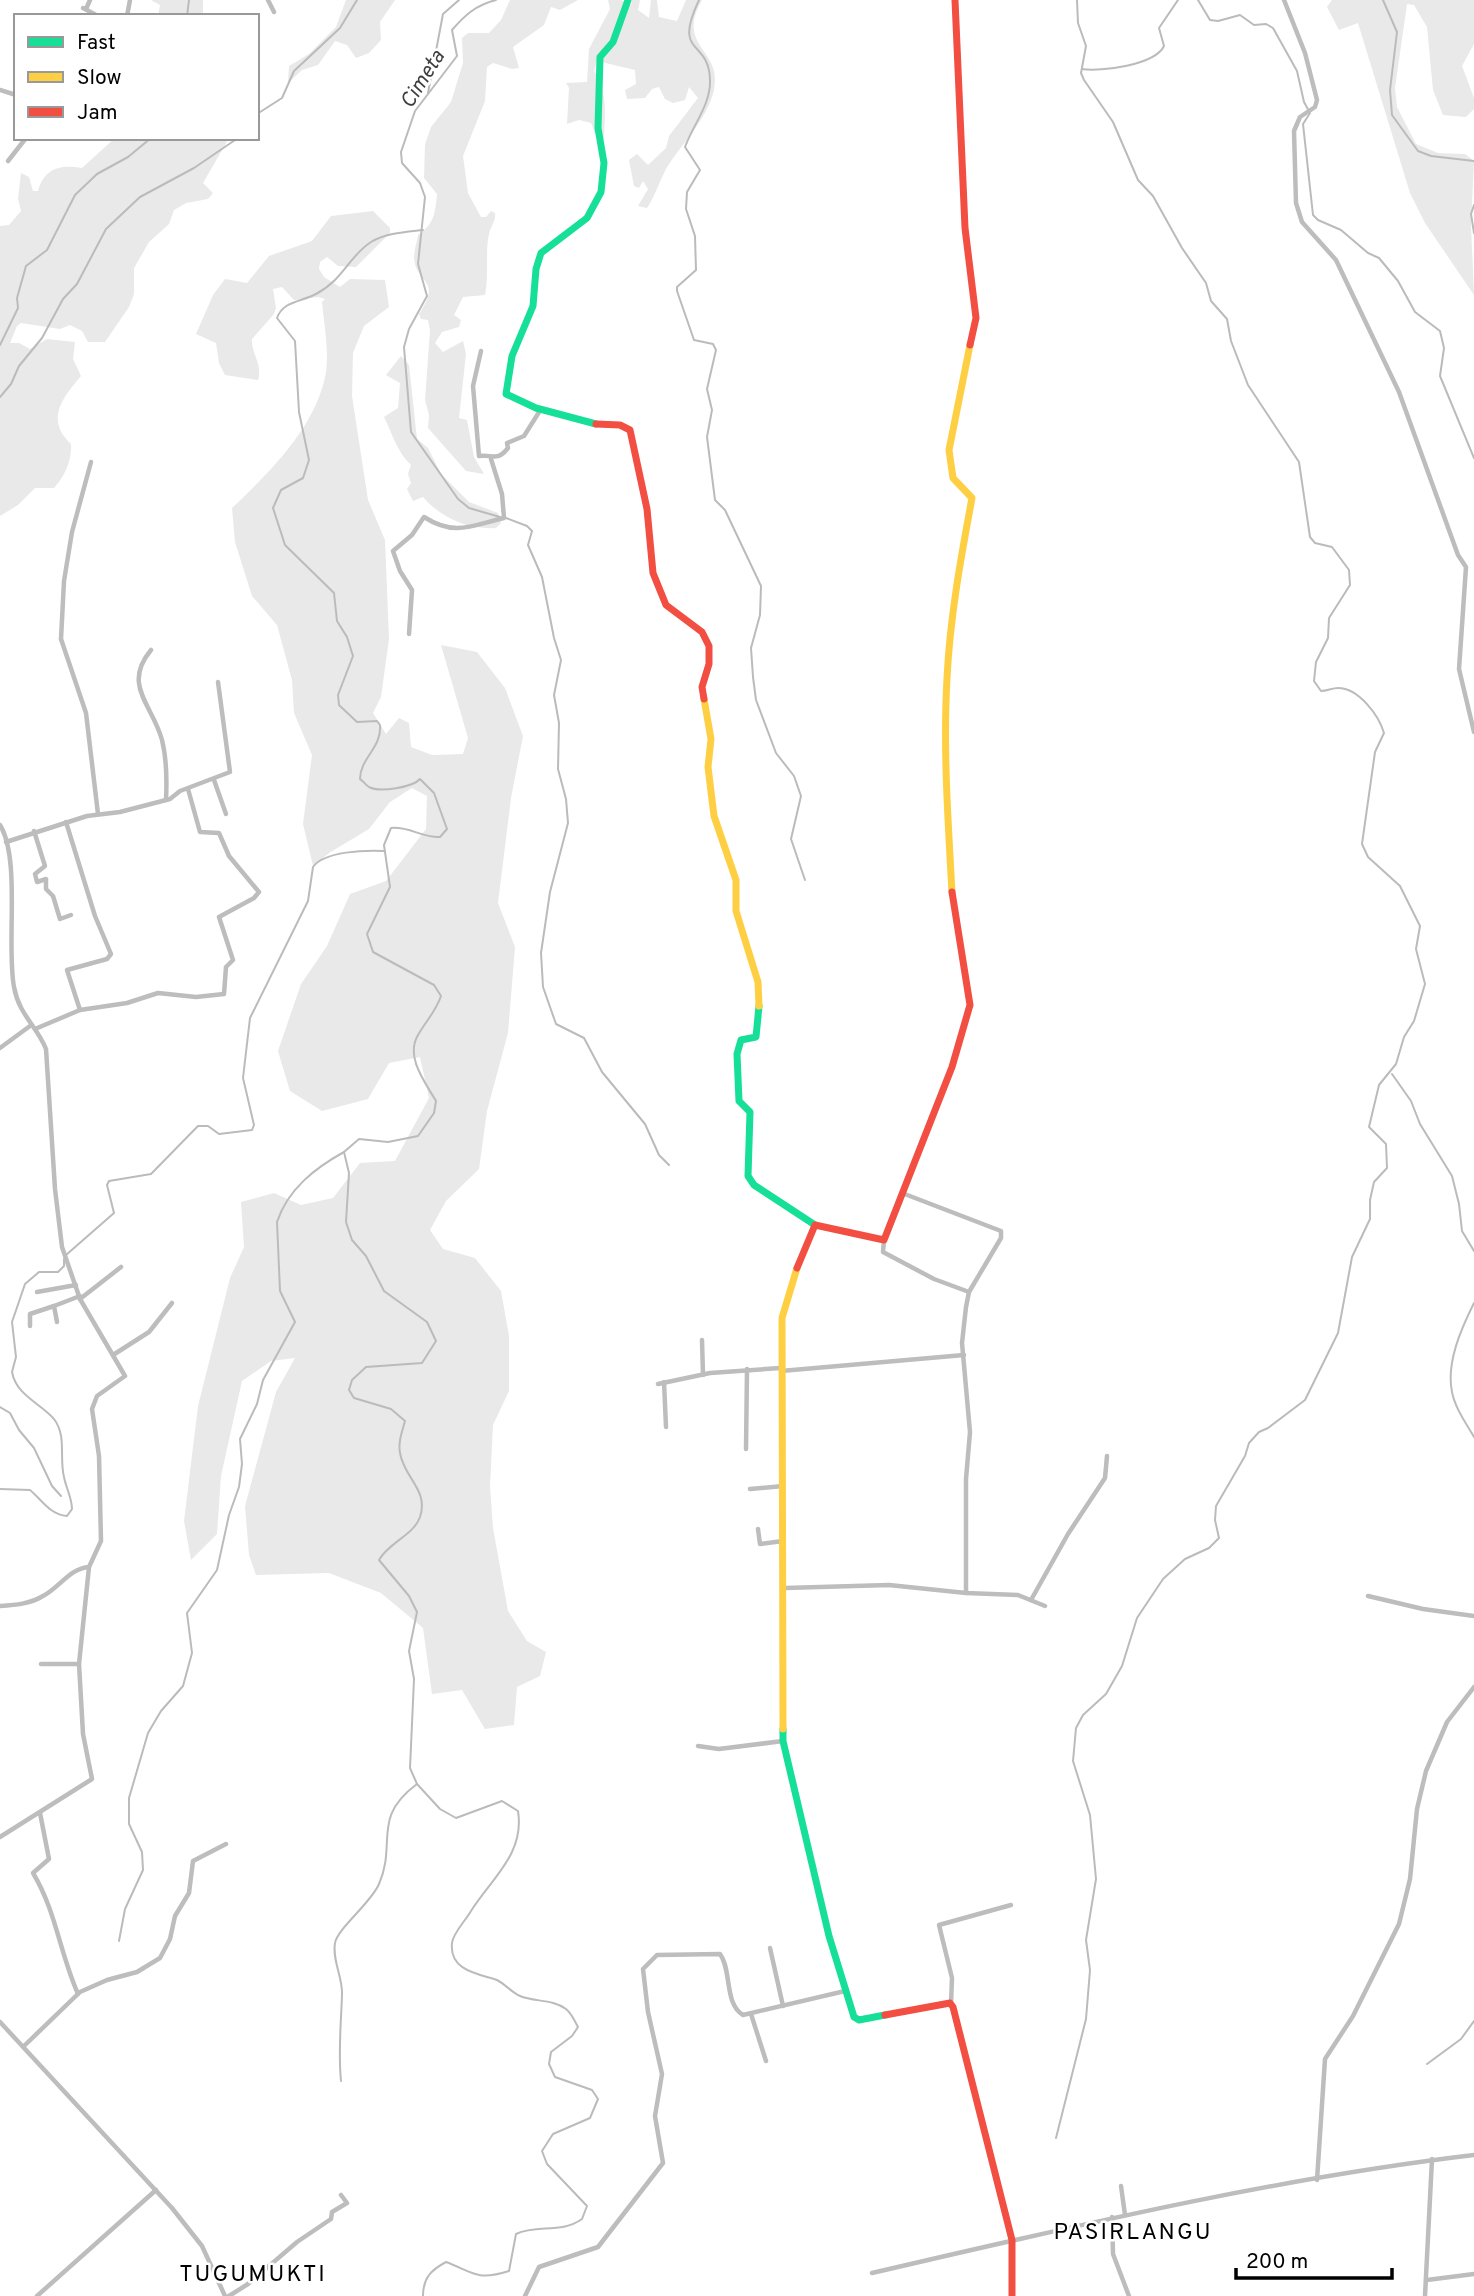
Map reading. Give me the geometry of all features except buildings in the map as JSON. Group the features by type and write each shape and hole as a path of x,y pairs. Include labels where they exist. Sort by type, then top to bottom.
{"street":[{"path":"90,0 85,9 94,14"},
{"path":"268,0 274,12"},
{"path":"628,0 613,42 600,57 598,128 604,163 601,192 587,218 541,253 536,269 531,313 512,356 507,396 567,420 629,428 647,509 653,573 666,605 707,640 709,664 702,687 709,713 711,738 708,767 714,816 732,862 736,880 736,911 758,982 760,999 756,1037 741,1040 737,1054 739,1101 750,1112 748,1176 754,1185 815,1225 884,1240"},
{"path":"955,0 965,229 976,318 949,450 949,470 956,486 972,498 958,573 947,676 945,760 952,895 970,1005 952,1067 884,1240 883,1252 934,1279 969,1292"},
{"path":"1284,0 1306,53 1317,100 1315,107 1300,117 1294,131 1296,203 1301,222 1336,260 1399,392 1458,555 1466,567 1459,669 1474,732"},
{"path":"8,161 24,140"},
{"path":"481,351 473,386 479,456 491,459 502,456 508,448 507,443 524,436 542,408"},
{"path":"409,634 412,590 400,571 393,551 412,535 423,518 466,530 504,518 502,495 491,459"},
{"path":"91,462 70,545 61,639 86,713 97,814"},
{"path":"151,650 144,659 137,678 163,744 166,800"},
{"path":"6,842 66,822 166,800 214,780 231,769 218,682"},
{"path":"214,780 226,814"},
{"path":"0,1048 32,1028 80,1010 127,1003 163,992 196,997 224,993 226,967 233,960 219,917 254,898 259,892 229,856 219,833 200,832 188,789"},
{"path":"66,822 95,916 111,954 107,959 67,970 80,1010"},
{"path":"0,825 6,842 14,987 32,1028 46,1049 60,1233 80,1297 125,1371 124,1378 100,1393 93,1402 101,1488 101,1541 89,1567 79,1664 83,1734 92,1779 0,1837"},
{"path":"34,831 45,866 34,874 37,882 46,879 46,889 53,896 60,919 71,915"},
{"path":"902,1193 1001,1231 1001,1238 969,1292 963,1336 970,1432 966,1479 966,1593"},
{"path":"815,1225 788,1294 782,1318 780,1370 785,1588 783,1741 829,1936 853,2015 859,2020 937,2003 951,2004"},
{"path":"30,1326 30,1314 80,1297 121,1267"},
{"path":"37,1292 76,1285"},
{"path":"113,1355 149,1332 172,1303"},
{"path":"54,1306 57,1322"},
{"path":"702,1340 703,1375"},
{"path":"658,1384 747,1369 780,1370 964,1355"},
{"path":"746,1449 747,1369"},
{"path":"664,1382 666,1427"},
{"path":"1031,1600 1068,1534 1105,1478 1107,1456"},
{"path":"750,1489 783,1486"},
{"path":"758,1529 760,1544 783,1541"},
{"path":"0,1606 19,1605 41,1598 75,1571 89,1567"},
{"path":"785,1588 889,1585 1018,1595 1045,1606"},
{"path":"1368,1596 1423,1609 1474,1616"},
{"path":"41,1664 79,1664"},
{"path":"1317,2180 1325,2059 1335,2039 1353,2016 1399,1924 1413,1861 1417,1809 1426,1771 1447,1722 1474,1687"},
{"path":"698,1746 719,1749 783,1741"},
{"path":"40,1813 49,1859 33,1873 51,1906 69,1975 78,1994"},
{"path":"24,2046 78,1994 107,1980 137,1972 160,1958 170,1939 175,1916 189,1893 193,1861 226,1844"},
{"path":"1011,1905 939,1925 951,1978 951,2004 1012,2240 1012,2296"},
{"path":"769,1948 783,2006"},
{"path":"525,2296 539,2266 590,2252 605,2241 639,2190 659,2171 663,2163 655,2116 662,2074 648,2012 645,1964 657,1955 720,1954 738,2012 751,2014 845,1991"},
{"path":"751,2014 766,2061"},
{"path":"0,2022 156,2190 202,2246 227,2296 248,2284 297,2242 331,2219 332,2212 347,2203 341,2195"},
{"path":"872,2273 1112,2217 1432,2159 1474,2155"},
{"path":"1425,2296 1432,2159"},
{"path":"1121,2186 1125,2215"},
{"path":"37,2296 156,2190"},
{"path":"1112,2217 1113,2254 1129,2296"},
{"path":"1427,2280 1474,2274"}],"shaded area":[{"path":"151,0 203,0 203,14 158,14 160,5"},
{"path":"346,0 395,0 380,22 381,40 369,53 356,58 347,45 335,41 318,65 302,70 288,83 289,66 309,54 336,27"},
{"path":"510,0 578,0 560,10 551,7 544,25 513,47 519,68 512,69 493,63 487,67 485,101 463,156 468,193 481,217 486,217 491,211 495,213 488,240 485,295 463,297 454,315 461,320 459,327 442,332 435,343 443,352 463,341 466,354 459,418 467,420 474,457 484,474 466,471 428,428 429,415 425,400 430,330 428,320 421,319 419,314 429,294 416,267 414,255 418,235 433,218 437,194 424,178 425,144 431,127 451,102 463,63 462,38 468,33 489,33 501,20"},
{"path":"608,0 621,0 631,5 632,0 640,0 638,10 649,18 651,0 657,0 659,17 677,21 686,0 702,0 695,16 694,28 696,38 712,65 715,76 714,90 706,111 666,169 647,208 638,206 648,189 643,181 639,188 634,186 629,160 637,154 648,165 666,148 669,136 698,98 689,87 685,100 673,103 665,99 659,87 652,89 645,98 627,99 625,90 636,84 635,70 597,61 594,71 604,95 604,139 597,138 591,123 579,120 567,124 569,88 566,83 587,82 589,49 610,9"},
{"path":"1332,0 1474,0 1474,44 1462,66 1474,98 1474,109 1466,117 1443,115 1433,90 1427,27 1414,5 1407,4 1395,88 1397,107 1416,144 1438,153 1465,154 1474,161 1471,224 1474,295 1425,223 1410,193 1358,23 1339,30 1327,7"},
{"path":"113,140 228,140 203,183 213,193 208,199 186,203 174,210 169,224 149,242 134,268 134,294 129,307 105,342 88,342 82,331 70,325 60,329 21,323 17,326 10,343 19,343 30,349 47,339 75,342 73,359 81,376 59,409 59,426 71,444 69,462 61,478 54,488 35,488 18,505 0,516 0,226 9,225 21,211 18,199 21,173 29,177 33,191 38,191 44,177 54,169 82,168"},
{"path":"373,211 390,228 390,233 356,267 338,266 327,257 320,262 319,269 324,277 340,287 350,279 385,280 389,307 364,326 353,353 352,396 368,500 385,540 389,639 381,697 373,713 386,734 399,718 409,723 411,747 432,755 463,754 468,738 441,645 477,652 505,688 523,736 511,798 498,903 515,947 508,1033 487,1111 479,1169 446,1201 430,1230 443,1249 475,1258 501,1291 509,1336 509,1391 493,1425 490,1486 493,1528 508,1611 527,1641 546,1652 540,1676 517,1687 514,1725 485,1729 462,1690 432,1694 423,1628 381,1593 329,1573 256,1575 249,1555 245,1506 276,1392 295,1358 271,1361 242,1381 221,1476 217,1534 191,1560 184,1521 198,1406 230,1278 244,1247 241,1202 274,1193 301,1205 333,1198 360,1163 395,1161 429,1098 420,1057 389,1063 368,1099 322,1111 290,1091 278,1051 301,984 327,946 350,894 386,881 426,829 427,796 412,788 390,802 369,829 313,866 303,824 312,755 294,713 292,680 277,625 252,596 235,542 232,508 290,447 313,411 321,392 327,364 322,302 325,299 318,297 294,300 282,287 273,289 276,308 274,314 252,339 259,369 258,380 225,375 219,363 216,343 196,334 213,295 225,279 247,283 269,256 312,241 331,216"},
{"path":"401,356 409,365 417,439 428,448 441,474 469,502 498,513 501,523 496,528 476,527 456,521 438,511 423,497 413,501 407,489 411,483 408,474 411,465 399,449 384,417 398,408 400,383 386,375"}],"waterway":[{"path":"187,14 189,0"},
{"path":"259,113 282,98 294,71 340,28 357,0"},
{"name":"Cimeta","path":"428,93 443,14 459,0"},
{"name":"Cimeta","path":"496,0 471,11 452,30 457,56 415,111 401,152 402,163 420,183 425,197 418,264 427,296 409,329 404,347 411,432 458,499 469,508 500,517"},
{"path":"699,0 689,31 690,39 708,67 710,89 705,106 685,147 700,170 687,192 686,209 695,236 696,270 677,287 677,291 694,340 713,344 716,350 707,389 712,410 707,437 715,500 725,510 761,586 760,615 751,648 756,700 776,753 794,776 801,796 791,839 805,880"},
{"path":"1056,2138 1086,2019 1090,1970 1086,1940 1096,1879 1090,1815 1073,1761 1076,1728 1083,1715 1106,1694 1122,1666 1137,1618 1163,1579 1185,1559 1209,1548 1219,1538 1215,1520 1216,1506 1245,1456 1249,1443 1259,1432 1305,1400 1338,1333 1352,1257 1370,1219 1374,1182 1387,1168 1386,1144 1369,1127 1379,1085 1396,1064 1404,1037 1414,1021 1425,984 1416,949 1420,926 1400,886 1368,857 1362,844 1375,752 1384,733 1373,711 1360,698 1346,689 1321,691 1314,681 1316,662 1328,638 1329,618 1350,585 1349,570 1332,547 1315,543 1310,537 1299,462 1248,385 1231,341 1227,319 1211,301 1206,283 1182,248 1153,196 1138,180 1113,122 1084,80 1081,73 1086,46 1078,23 1077,0"},
{"path":"1082,69 1127,66 1159,53 1164,46 1159,28 1178,0"},
{"path":"1198,0 1210,20 1218,21 1240,15 1254,25 1266,24 1273,28 1297,71 1304,102 1310,113 1303,124 1313,215 1341,230 1368,253 1379,258 1398,281 1415,312 1440,331 1444,348 1440,376 1474,458"},
{"path":"1383,0 1397,32 1390,90 1392,115 1418,151 1431,156 1474,161"},
{"path":"0,345 18,308 17,298 26,266 47,250 75,195 97,174 128,157 149,140"},
{"path":"0,397 11,384 19,366 42,338 63,299 77,284 106,229 140,197 194,168 235,140"},
{"path":"1474,205 1471,214 1474,233"},
{"path":"423,230 390,235 371,242 326,288 288,305 277,318 295,341 299,412 309,460 303,478 281,490 273,508 285,545 334,593 337,621 347,637 353,656 338,695 339,705 357,722 377,721 380,725 378,740 363,765 360,779 374,789 388,789 404,787 420,779 434,793 447,829 440,837 391,828 384,845 390,887 367,934 373,952 434,985 441,996 418,1035 414,1052 422,1078 436,1101 434,1113 418,1136 388,1142 359,1139 344,1152 349,1173 346,1222 352,1240 366,1256 384,1291 427,1322 436,1341 422,1363 366,1367 352,1380 349,1390 354,1398 391,1409 405,1421 400,1453 421,1499 422,1508 417,1524 379,1560 409,1596 417,1612 409,1651 414,1679 410,1768 417,1784 440,1809 456,1818 502,1801 518,1811 519,1826 511,1853 457,1931 452,1952 455,1960 467,1970 497,1980 520,1996 555,2004 568,2011 578,2027 572,2036 551,2052 549,2064 555,2077 592,2090 598,2099 590,2118 553,2134 542,2151 547,2164 587,2206 582,2219 566,2226 516,2234 509,2271 483,2275 446,2262 429,2275 424,2284 423,2296"},
{"path":"506,518 527,526 532,531 528,545 542,577 561,660 554,695 559,723 558,769 566,799 568,823 550,892 541,953 543,987 556,1024 584,1038 602,1072 645,1124 659,1155 669,1165"},
{"path":"66,1255 114,1213 107,1185 109,1181 151,1174 198,1126 208,1126 219,1134 252,1130 254,1125 243,1078 250,1018 308,901 313,867 318,862 336,855 357,851 385,851"},
{"path":"1392,1074 1411,1101 1420,1124 1452,1176 1462,1231 1474,1251"},
{"path":"119,1941 125,1909 143,1870 142,1852 129,1824 129,1798 148,1733 161,1711 183,1686 192,1653 187,1613 217,1570 229,1515 239,1487 242,1464 240,1439 257,1404 263,1380 295,1322 280,1291 277,1222 295,1190 323,1165 344,1152"},
{"path":"0,1489 30,1490 51,1510 61,1515 67,1516 72,1509 63,1470 62,1440 58,1426 48,1413 23,1393 12,1372 16,1357 12,1322 25,1284 39,1272 58,1272 64,1266 64,1259"},
{"path":"1474,1303 1456,1346 1451,1370 1452,1392 1456,1404 1474,1437"},
{"path":"0,1407 10,1413 19,1430 34,1448 52,1486 61,1496"},
{"path":"341,2081 342,1988 335,1943 379,1884 394,1808 417,1784"},
{"path":"1427,2064 1461,2039 1474,2021"}],"traffic: fast":[{"path":"596,424 536,408 506,394 512,356 533,306 536,269 541,253 587,218 601,192 604,163 598,128 600,57 613,42 628,0"},
{"path":"759,1006 756,1037 741,1040 737,1054 739,1101 750,1112 748,1176 754,1185 815,1225"},
{"path":"783,1729 783,1741 829,1936 854,2017 859,2020 885,2015"}],"traffic: slow":[{"path":"952,892 946,758 948,655 972,498 953,478 949,450 970,345"},
{"path":"704,699 711,739 708,767 714,816 736,880 736,911 758,982 759,1006"},
{"path":"783,1729 782,1318 797,1268"}],"traffic: jam":[{"path":"955,0 965,228 976,318 970,345"},
{"path":"596,424 620,425 630,430 647,509 653,573 666,605 702,632 709,646 709,664 702,687 704,699"},
{"path":"797,1268 815,1225 884,1240 952,1067 970,1005 952,892"},
{"path":"885,2015 950,2003 953,2007 1012,2240 1012,2296"}],"district":[{"name":"PASIRLANGU","path":"1133,2231"},
{"name":"TUGUMUKTI","path":"253,2273"}]}
